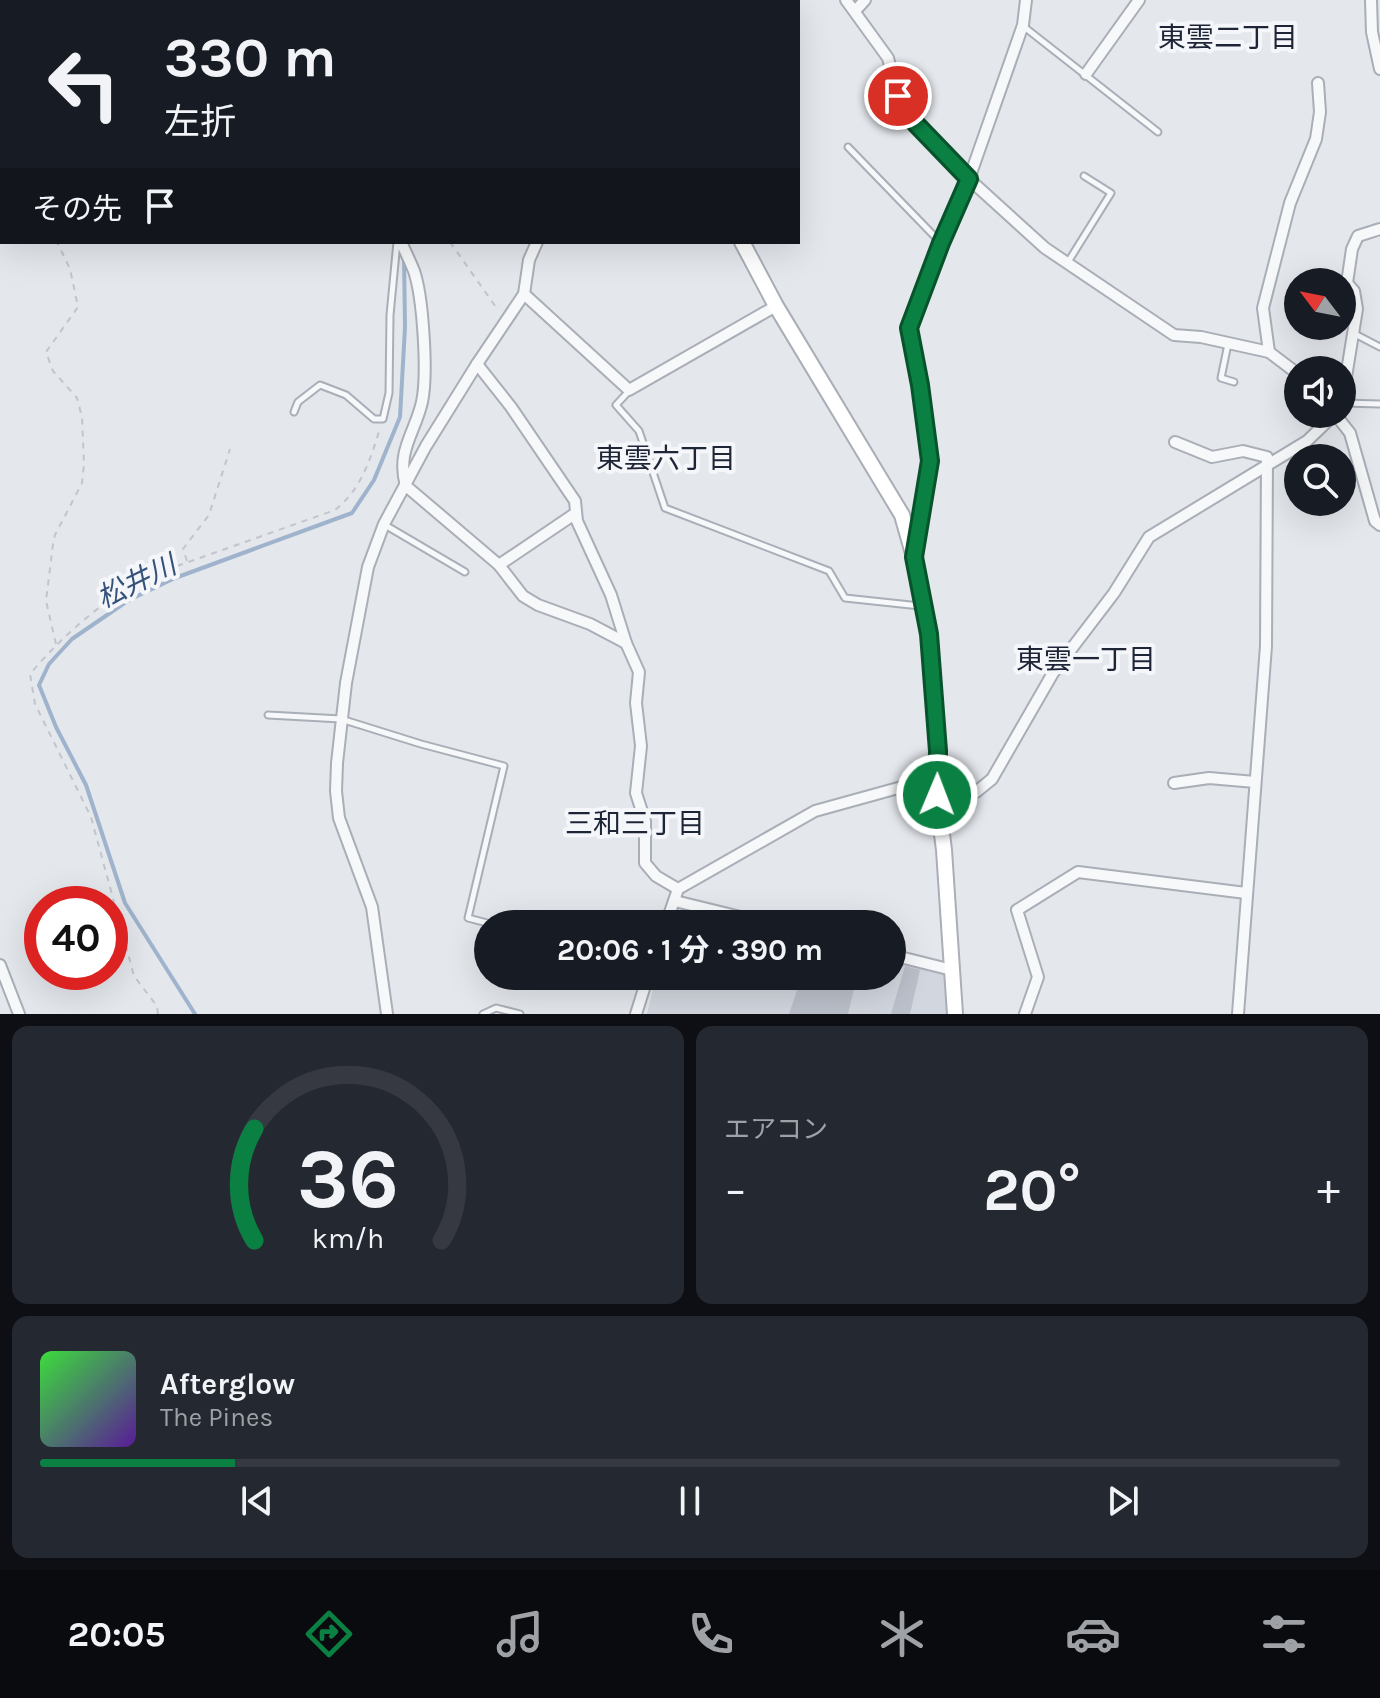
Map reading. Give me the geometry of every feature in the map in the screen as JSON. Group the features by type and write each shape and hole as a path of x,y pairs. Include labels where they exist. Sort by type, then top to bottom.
{"street":[{"path":"846,0 888,58 898,96 916,124 969,179 1045,248 1174,335 1201,337 1269,352 1284,363"},
{"path":"855,11 865,0"},
{"path":"914,557 930,461 909,328 969,179 1023,25 1026,0"},
{"path":"1086,74 1139,0"},
{"path":"1371,0 1372,32 1380,69"},
{"path":"1269,352 1263,308 1290,203 1316,139 1320,112 1318,83"},
{"path":"1349,268 1358,236 1380,229"},
{"path":"400,244 415,273 426,362 422,402 405,447 401,469 406,486 499,565 523,596 626,643"},
{"path":"387,1014 372,907 339,818 337,763 341,719 368,567 384,524 426,446 524,294 529,260 536,244"},
{"path":"743,244 776,306 902,515 914,557 929,634 937,795 955,1014"},
{"path":"524,294 629,390 776,306"},
{"path":"477,364 511,407 575,501 577,521 611,595 639,672 636,703 641,746 636,793 645,821 645,863 676,895 724,910"},
{"path":"937,795 976,792 992,779 1053,673 1114,593 1149,537 1265,468 1307,441 1320,428"},
{"path":"1346,428 1375,521 1380,525"},
{"path":"1175,442 1212,457 1243,451 1267,457 1266,646 1238,1014"},
{"path":"499,565 576,513"},
{"path":"671,910 676,895 815,811 909,785 938,771"},
{"path":"1174,783 1209,778 1255,782"},
{"path":"1025,1014 1038,977 1017,910 1078,872 1246,893"},
{"path":"906,958 952,970"},
{"path":"0,965 19,1014"},
{"path":"636,1014 644,990"}],"lane":[{"path":"1023,25 1158,132"},
{"path":"848,147 941,243"},
{"path":"1068,262 1111,193 1084,176"},
{"path":"294,412 298,402 320,385 346,395 374,419 383,419 389,393 390,315 399,244"},
{"path":"1356,335 1380,347"},
{"path":"1228,343 1221,378 1234,382"},
{"path":"629,390 616,405 639,431 665,508 829,571 845,598 924,607"},
{"path":"1356,403 1380,404"},
{"path":"384,524 465,572"},
{"path":"268,715 341,719 504,766 468,918 474,920"},
{"path":"483,1014 496,1008 520,1014"}],"path":[{"path":"56,645 46,601 53,544 82,483 84,464 82,417 77,398 53,371 46,352 78,307 70,269 58,244"},
{"path":"451,244 507,319"},
{"path":"158,1014 157,1006 134,976 91,817 35,704 30,674 56,645 125,588 188,562 335,510 348,500 370,461 383,419"},
{"path":"188,562 183,549 209,515 230,449"}],"shaded area":[{"path":"906,960 952,970 951,1014 647,1014 653,990 906,990"}],"building":[{"path":"906,966 920,970 910,1014 891,1014 898,990 906,990"},
{"path":"797,990 854,990 848,1014 789,1014"}],"waterway":[{"name":"松井川","path":"195,1014 125,903 86,785 56,727 39,685 49,664 72,639 129,600 175,578 352,513 374,480 400,417 405,327 404,256"}],"district":[{"name":"東雲二丁目","path":"1228,37"},
{"name":"東雲六丁目","path":"666,458"},
{"name":"東雲一丁目","path":"1086,659"},
{"name":"三和三丁目","path":"635,823"}],"route":[{"path":"898,96 916,124 969,179 909,328 930,461 914,557 929,634 938,751 937,795"}]}
